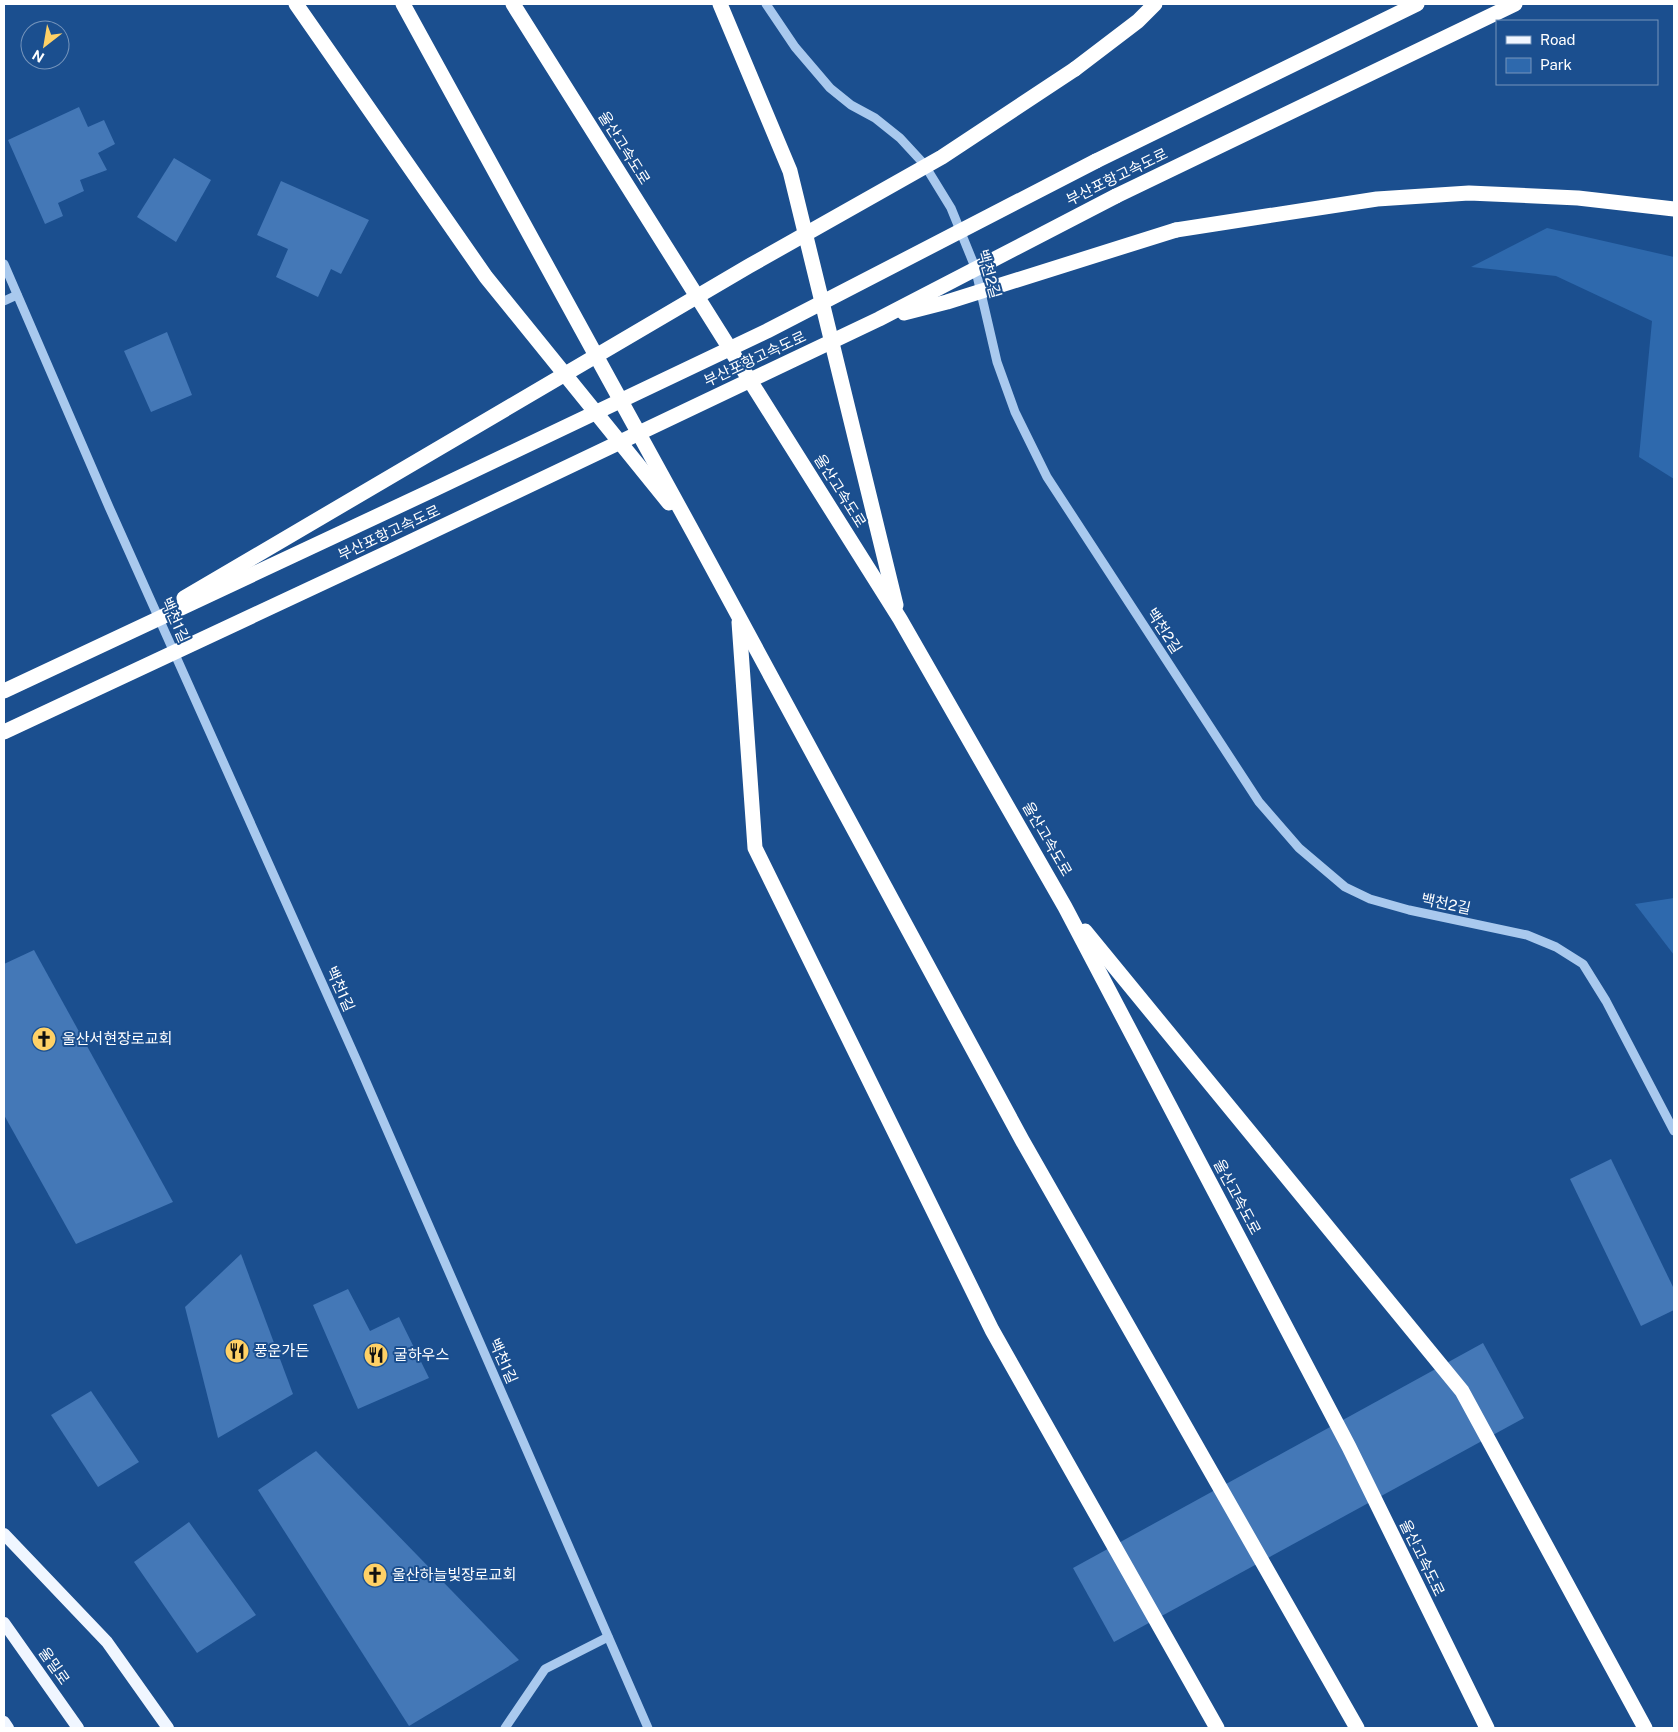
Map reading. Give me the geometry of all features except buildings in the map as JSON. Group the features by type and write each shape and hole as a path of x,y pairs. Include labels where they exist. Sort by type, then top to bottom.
{"highway":[{"path":"296,4 486,278 694,534"},
{"path":"403,4 694,534 1022,1140 1357,1728"},
{"name":"울산고속도로","path":"513,4 900,619 1065,907 1349,1447 1486,1728"},
{"path":"720,4 790,171 900,619"},
{"path":"103,645 748,266 942,157 1075,69 1138,21 1155,4"},
{"name":"부산포항고속도로","path":"4,691 767,331 1096,161 1417,4"},
{"name":"부산포항고속도로","path":"4,732 394,550 879,319 1116,196 1515,4"},
{"path":"879,319 947,302 1176,230 1377,199 1469,193 1578,198 1674,209"},
{"path":"738,616 755,848 992,1330 1217,1728"},
{"path":"1065,907 1462,1391 1645,1728"}],"main road":[{"path":"4,1534 107,1642 168,1728"},
{"name":"울밀로","path":"4,1623 78,1728"},
{"path":"4,1722 8,1728"}],"street":[{"name":"백천2길","path":"766,4 795,46 830,88 851,105 875,118 900,138 924,164 951,208 975,267 997,362 1016,412 1047,477 1259,802 1299,848 1345,887 1370,899 1408,910 1527,935 1556,947 1583,964 1606,1001 1674,1131"},
{"name":"백천1길","path":"4,264 109,507 353,1052 648,1728"},
{"path":"4,301 17,295"},
{"path":"505,1728 545,1669 608,1637"}],"green space":[{"path":"1547,228 1674,257 1674,479 1639,457 1652,321 1556,276 1471,267"},
{"path":"1674,898 1674,955 1635,904"}],"place":[{"name":"울산서현장로교회","path":"44,1039"},
{"name":"풍운가든","path":"237,1351"},
{"name":"굴하우스","path":"376,1355"},
{"name":"울산하늘빛장로교회","path":"375,1575"}]}
